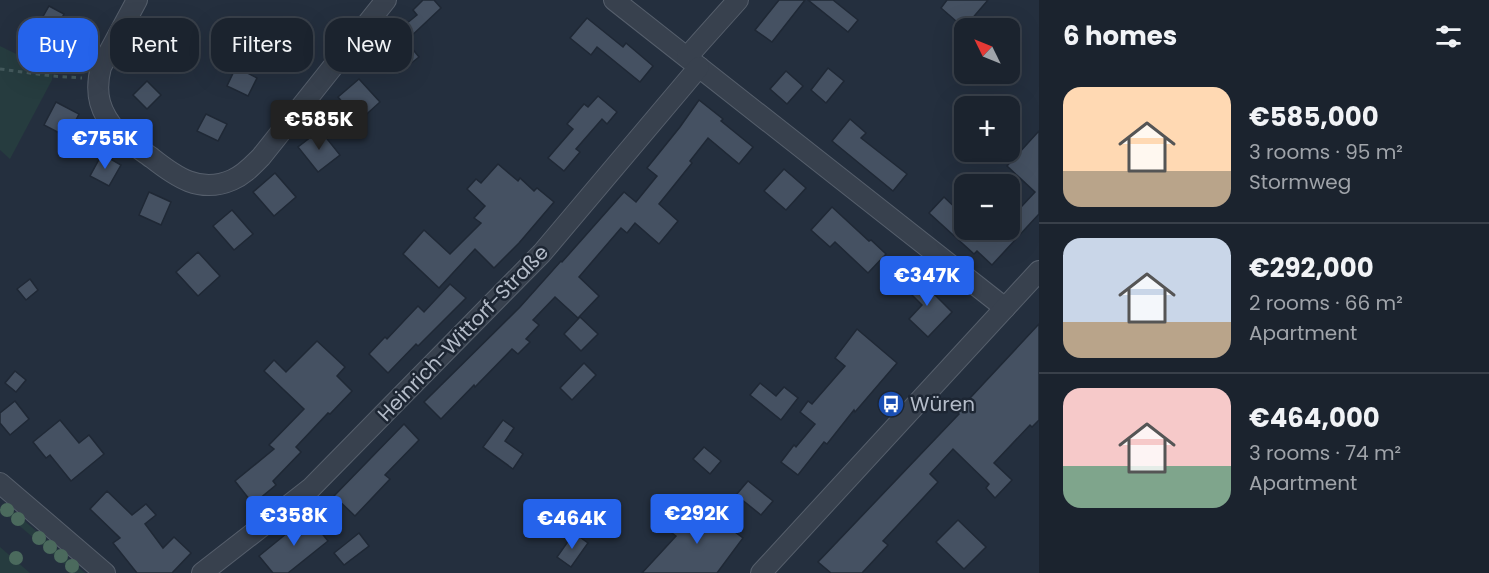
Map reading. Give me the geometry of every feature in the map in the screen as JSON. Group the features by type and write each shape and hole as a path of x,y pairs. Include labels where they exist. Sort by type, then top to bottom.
{"street":[{"path":"137,0 107,55 98,79 98,90 104,115 118,133 175,176 201,184 216,184 232,180 247,172 261,158 386,0"},
{"path":"614,0 1005,308"},
{"name":"Heinrich-Wittorf-Straße","path":"202,573 311,488 542,253 693,62 738,0"},
{"path":"761,573 1039,271"},
{"path":"0,483 105,573"}],"path":[{"path":"0,69 98,79"}],"green space":[{"path":"0,46 18,55 18,72 53,72 52,80 10,159 0,150"},
{"path":"7,506 85,573 75,573 2,511"},
{"path":"0,547 30,573 0,573"}],"building":[{"path":"423,0 434,0 441,8 412,35 412,19 417,15 413,10"},
{"path":"779,0 805,0 772,42 755,30"},
{"path":"808,0 833,0 858,20 848,32"},
{"path":"947,0 988,0 973,18 954,19 941,8"},
{"path":"49,6 64,14 62,18 42,18"},
{"path":"587,18 623,47 626,43 653,66 640,82 597,47 591,55 570,38"},
{"path":"412,48 419,57 412,63"},
{"path":"828,68 844,81 826,103 811,90"},
{"path":"786,71 803,86 787,104 770,89"},
{"path":"234,72 246,72 257,78 248,96 227,86"},
{"path":"359,79 380,102 359,121 338,97"},
{"path":"147,81 161,95 147,109 133,95"},
{"path":"598,96 617,112 607,124 602,119 576,149 580,152 564,171 548,158 573,129 567,124 584,104 588,107"},
{"path":"699,100 753,147 739,164 708,138 690,161 692,163 659,204 678,221 659,244 635,223 627,233 621,228 579,277 599,296 578,318 555,297 533,320 539,325 526,339 530,342 518,354 512,349 441,419 424,402 520,307 624,192 636,202 657,176 647,168"},
{"path":"56,102 79,114 67,137 44,125"},
{"path":"206,114 227,124 218,141 197,131"},
{"path":"850,119 866,133 861,138 907,174 893,191 832,141"},
{"path":"320,130 340,155 318,172 298,147"},
{"path":"1039,131 1039,214 1020,235 1020,208 1035,192 1020,178 1020,174 1016,174 1007,166 1011,162 1020,162 1020,152"},
{"path":"102,154 121,165 109,186 90,176"},
{"path":"498,164 518,181 520,178 534,191 537,188 554,202 494,268 475,249 439,288 403,254 424,230 450,254 481,223 474,218 485,206 467,189 476,179 481,183"},
{"path":"784,169 806,188 786,210 764,191"},
{"path":"275,173 296,197 274,216 253,192"},
{"path":"149,192 171,202 161,225 139,215"},
{"path":"944,197 954,206 954,236 929,213"},
{"path":"832,207 886,254 868,273 835,242 830,247 811,230"},
{"path":"232,210 253,234 234,250 213,226"},
{"path":"959,240 1015,240 992,265 977,251 974,254"},
{"path":"198,252 220,276 198,296 176,272"},
{"path":"916,274 952,312 928,337 909,319 922,305 905,286"},
{"path":"30,279 38,290 26,300 17,289"},
{"path":"450,284 466,298 388,373 369,354 385,337 387,339 418,306 424,312"},
{"path":"580,317 598,334 581,351 564,334"},
{"path":"1039,324 1039,420 1032,427 1030,425 994,463 1012,480 995,498 986,488 989,484 953,449 930,474 938,482 883,541 888,545 862,573 831,573 818,562 959,414 957,412"},
{"path":"857,329 897,363 855,412 854,410 827,444 824,442 798,475 781,462 815,424 800,412 808,401 812,404 845,366 835,358"},
{"path":"317,341 345,367 337,376 352,391 296,447 301,452 273,481 276,485 253,504 235,481 274,449 269,445 304,409 264,371 274,360 286,372"},
{"path":"584,363 596,375 572,400 560,388"},
{"path":"15,371 26,380 16,392 5,383"},
{"path":"760,383 776,396 784,387 798,398 781,420 750,395"},
{"path":"15,401 29,419 10,435 0,423 0,413"},
{"path":"60,420 79,443 89,435 104,454 71,481 50,455 46,458 33,442"},
{"path":"503,420 514,428 505,441 523,454 513,469 483,447"},
{"path":"404,424 419,440 385,475 390,479 355,516 334,496"},
{"path":"704,447 721,461 710,474 693,459"},
{"path":"748,481 773,501 761,515 736,495"},
{"path":"107,491 132,515 146,504 156,515 145,524 163,548 174,537 191,553 172,573 137,573 113,543 120,538 90,509"},
{"path":"695,502 743,538 717,573 642,573 676,536 672,533"},
{"path":"308,516 328,541 288,573 273,573 259,556"},
{"path":"958,520 986,547 964,569 936,542"},
{"path":"359,533 369,546 344,565 334,553"},
{"path":"574,533 588,543 571,567 557,557"}],"place":[{"name":"Würen","path":"891,404"}]}
